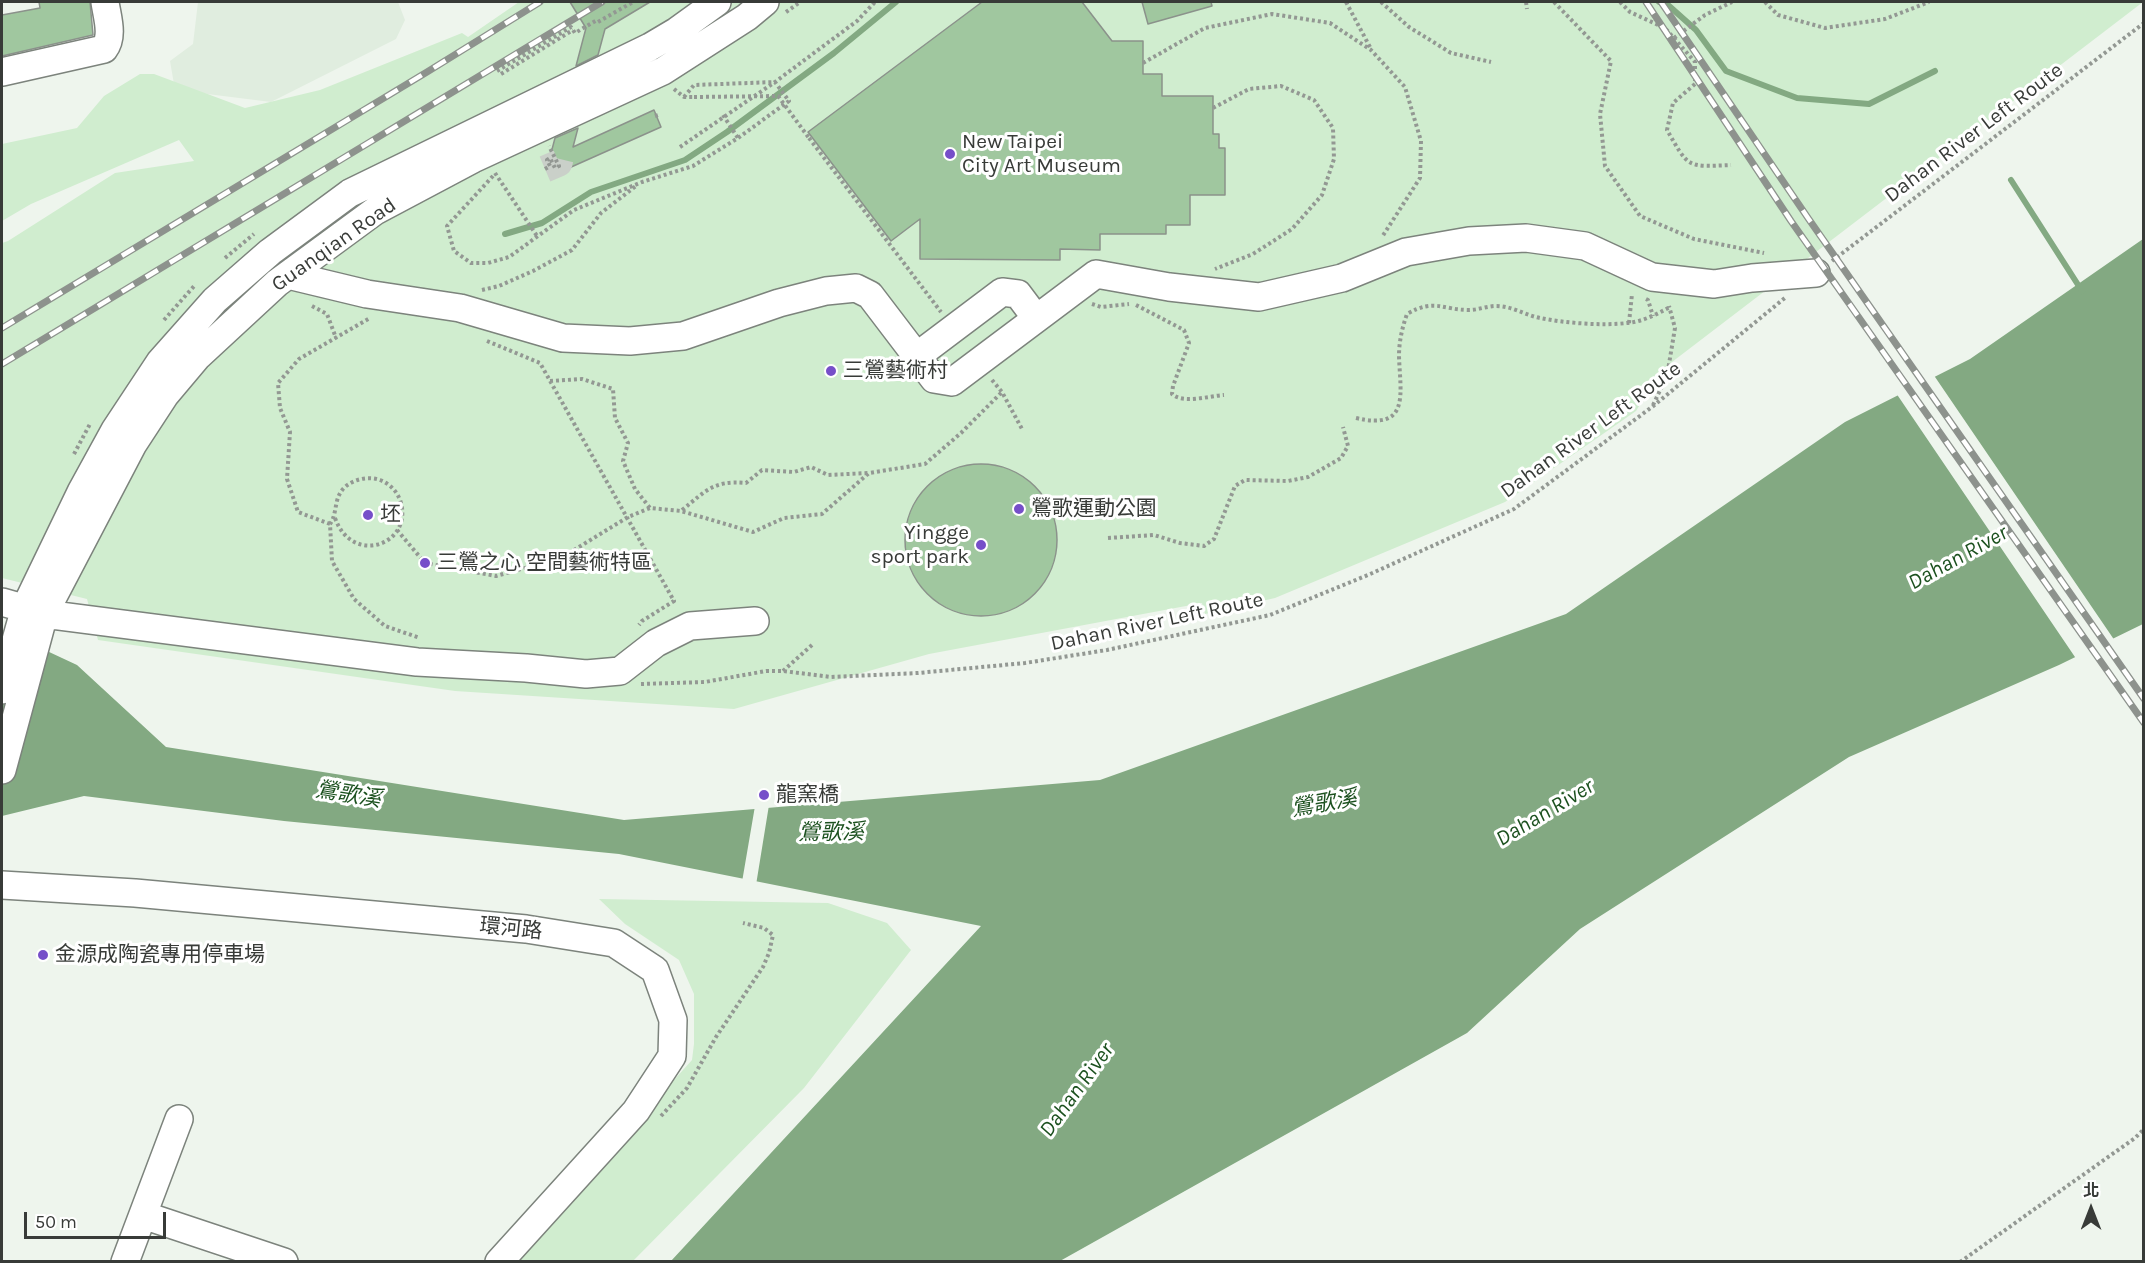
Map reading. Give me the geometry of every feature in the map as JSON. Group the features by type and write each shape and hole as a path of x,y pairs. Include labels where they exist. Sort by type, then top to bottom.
{"street":[{"path":"2,72 104,49 109,42 105,2"},
{"name":"Guanqian Road","path":"25,617 87,481 115,430 154,372 215,300 254,266 350,193 650,47 717,2"},
{"name":"Guanqian Road","path":"25,617 165,395 196,357 288,275 375,211 473,159 663,71 747,17 765,2"},
{"path":"288,275 367,294 460,308 563,338 630,341 683,336 778,303 826,291 856,288 870,295 934,379 952,382 1096,274 1169,287 1259,297 1342,278 1406,252 1469,241 1526,238 1585,246 1642,285 1714,284 1752,278 1816,273"},
{"path":"916,356 1002,292 1018,294 1036,318"},
{"path":"25,617 417,662 586,674 620,671 656,643 690,626 755,621"},
{"path":"2,690 25,617"},
{"path":"2,770 25,617"},
{"name":"環河路","path":"2,885 135,893 526,929 614,944 655,970 674,1020 672,1056 636,1111 499,1262"},
{"path":"125,1262 179,1119"},
{"path":"143,1215 284,1262"}],"path":[{"path":"499,73 573,30 575,33 633,2"},
{"path":"680,147 775,82 857,21 875,2"},
{"path":"1346,2 1371,50"},
{"path":"1381,2 1409,27 1451,53 1491,62"},
{"path":"1526,2 1527,9"},
{"path":"1554,2 1611,61 1600,114 1605,166 1640,216 1694,239 1766,253"},
{"path":"1620,2 1630,12 1665,28 1695,62 1695,84 1673,104 1667,130 1685,160 1700,166 1731,165"},
{"path":"1625,2 1630,12"},
{"path":"1674,38 1705,15 1732,2"},
{"path":"1765,2 1778,15 1825,28 1885,19 1929,2"},
{"path":"1143,63 1205,28 1272,14 1330,23 1371,50 1405,87 1421,141 1420,178 1380,240"},
{"name":"Dahan River Left Route","path":"1816,273 2144,22"},
{"path":"684,97 694,85 775,82"},
{"path":"537,236 494,172 447,226 454,251 471,263 488,263 509,257 574,210 642,182 693,166 738,138 789,101 775,82"},
{"path":"671,86 684,97 778,96 953,328"},
{"path":"1211,271 1253,254 1292,229 1322,195 1334,159 1333,128 1314,100 1281,86 1249,88 1213,108"},
{"path":"723,116 738,138"},
{"path":"545,169 550,166 547,160 550,158 555,168 559,166 549,145"},
{"path":"498,286 533,271 572,250 601,213 642,182"},
{"path":"1082,284 1087,303 1101,307 1133,304 1184,330 1189,344 1173,386 1172,394 1175,397 1186,399 1224,395"},
{"path":"1629,324 1642,285 1670,307 1675,328 1667,376 1652,407"},
{"name":"Dahan River Left Route","path":"813,644 783,671 831,676 918,673 1025,663 1107,650 1270,615 1368,575 1514,509 1652,407 1788,296"},
{"path":"308,303 327,314 336,338"},
{"path":"1356,418 1372,422 1387,418 1399,408 1402,393 1399,354 1402,328 1407,314 1420,307 1438,305 1468,310 1496,306 1560,322 1629,324 1653,316 1670,307"},
{"path":"330,524 298,512 288,479 290,432 280,408 278,383 299,359 371,318 361,315"},
{"path":"481,339 540,363 674,601 642,621 636,630"},
{"path":"979,362 1002,392 1022,429"},
{"path":"550,381 582,379 613,389 615,418 628,443 623,461 635,489 650,508"},
{"path":"681,511 710,487 728,482 746,483 762,470 794,472 811,467 828,475 869,473 925,464 961,433 1002,392"},
{"path":"1108,538 1154,535 1180,543 1204,546 1214,539 1235,486 1245,480 1288,481 1308,477 1341,458 1348,446 1343,427"},
{"path":"397,530 425,562 496,576 561,558 628,517 650,508 681,511 753,532 784,518 822,514 869,473"},
{"path":"364,478 385,482 394,489 402,509 402,519 397,530 389,539 368,546 356,544 346,538 334,518 334,507 338,496 345,488 364,478"},
{"path":"334,518 330,524 332,561 354,599 385,626 428,641"},
{"path":"1960,1262 2135,1138 2144,1129"}],"shaded area":[{"path":"198,2 398,2 405,20 396,39 271,102 175,90 170,61 193,44"},
{"name":"三鶯藝術村","path":"519,2 2143,2 1655,375 1651,387 1636,411 1505,502 1275,598 1205,614 1202,603 929,654 734,709 455,691 98,640 87,599 2,578 2,243 115,173 194,161 179,140 31,204 2,221 2,144 77,128 104,96 140,74 154,74 245,108 320,90 462,33 468,37"},
{"path":"599,899 828,903 887,923 911,950 804,1088 633,1261 510,1262 692,1060 694,994 679,960 625,924"}],"water":[{"path":"2143,239 2143,624 2059,665 1849,757 1580,929 1467,1033 1060,1261 671,1261 981,926 619,854 284,821 84,796 2,816 2,630 77,665 166,747 624,820 1100,780 1566,614 1845,422 1970,359"}],"pier":[{"path":"1933,374 2115,641 2077,660 1896,393"},
{"path":"769,805 756,885 742,882 755,806"}],"building":[{"path":"39,2 90,2 93,35 2,56 2,15 40,8"},
{"path":"570,2 650,2 605,29 598,55 576,66 586,28"},
{"path":"982,2 1082,2 1112,41 1143,41 1143,74 1162,74 1162,96 1213,96 1213,134 1219,134 1219,148 1225,148 1225,195 1190,195 1190,225 1166,225 1166,234 1100,234 1100,250 1060,249 1060,260 920,259 920,219 891,241 808,132"},
{"path":"1142,2 1211,2 1212,6 1148,24"},
{"path":"654,110 661,127 551,176 549,173 544,159 550,157 555,138 578,128 573,147"},
{"name":"Yingge sport park","path":"981,464 1010,470 1035,486 1051,511 1057,540 1051,569 1035,594 1010,610 981,616 952,610 927,594 911,569 905,540 911,511 927,486 952,470"}],"waterway":[{"path":"505,234 542,223 591,192 685,160 834,53 896,2"},
{"path":"1659,2 1668,5 1696,30 1726,71 1797,98 1869,104 1935,71"},
{"path":"2011,180 2082,291"}],"tunnel":[{"path":"545,169 559,163 560,159"}],"railway":[{"path":"2,328 540,2"},
{"path":"2,364 602,2"},
{"path":"1646,2 1791,221 2144,723"},
{"path":"1661,2 1808,218 2144,699"}],"place":[{"name":"New Taipei City Art Museum","path":"950,154"},
{"name":"三鶯藝術村","path":"831,371"},
{"name":"鶯歌運動公園","path":"1019,509"},
{"name":"坯","path":"368,515"},
{"name":"Yingge sport park","path":"981,545"},
{"name":"三鶯之心 空間藝術特區","path":"425,563"},
{"name":"龍窯橋","path":"764,795"},
{"name":"金源成陶瓷專用停車場","path":"43,955"}],"water label":[{"name":"Dahan River","path":"1958,558"},
{"name":"鶯歌溪","path":"348,795"},
{"name":"鶯歌溪","path":"1324,804"},
{"name":"Dahan River","path":"1545,813"},
{"name":"鶯歌溪","path":"831,833"},
{"name":"Dahan River","path":"1077,1090"}]}
